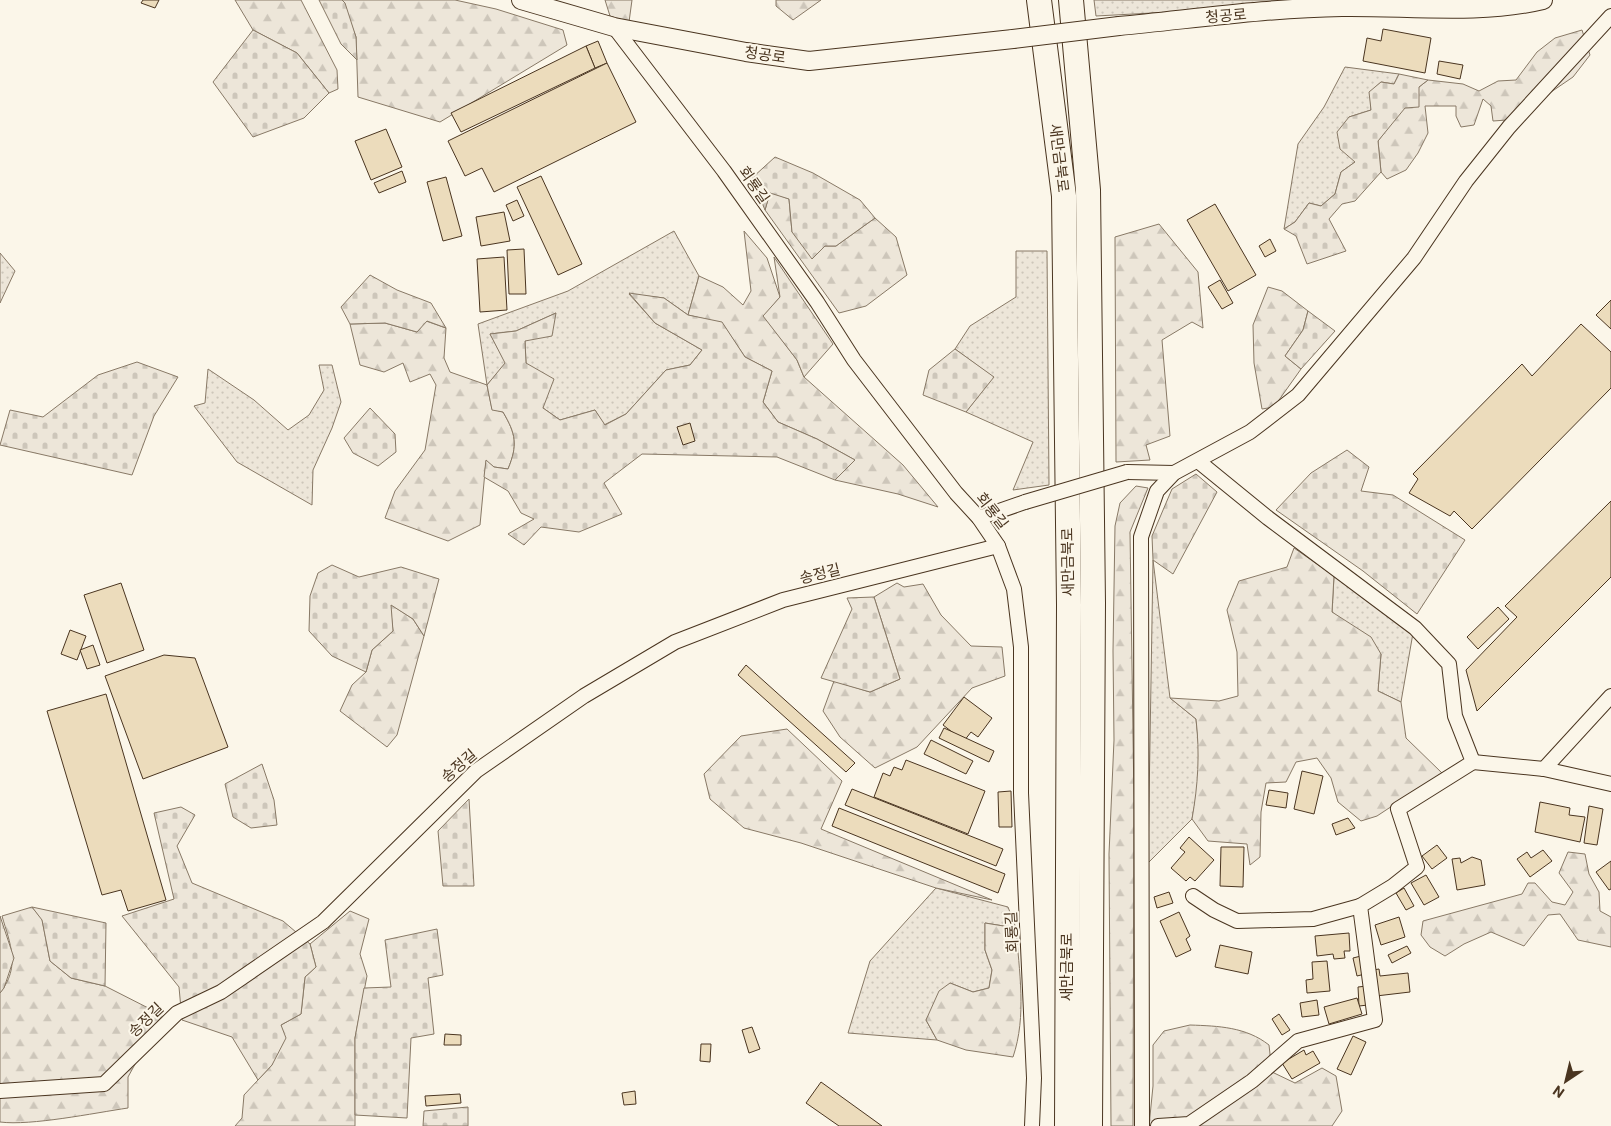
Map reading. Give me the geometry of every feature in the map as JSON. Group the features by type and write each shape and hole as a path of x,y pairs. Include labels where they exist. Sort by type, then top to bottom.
{"highway":[{"name":"새만금북로","path":"1039,0 1064,196 1069,605 1066,1126"},
{"name":"새만금북로","path":"1071,0 1088,190 1093,603 1090,1126"}],"street":[{"name":"청공로","path":"522,0 614,27 727,49 809,61 1119,26 1341,6 1454,8 1528,4 1543,0"},
{"path":"1142,1126 1141,537 1157,491 1174,473 1250,432 1298,395 1414,258 1466,181 1509,127 1611,16"},
{"name":"회룡길","path":"614,27 724,170 817,302 854,360 956,493 979,518 998,546 1014,590 1021,648 1021,793 1034,1078 1032,1126"},
{"path":"1198,461 1268,518 1415,628 1449,664 1455,716 1473,762"},
{"path":"979,518 1127,472 1174,473"},
{"name":"송정길","path":"0,1091 104,1084 177,1012 221,992 323,922 476,771 584,696 675,642 783,600 998,546"},
{"path":"1544,768 1611,696"},
{"path":"1193,896 1214,910 1237,921 1314,919 1360,906 1393,886 1417,867 1398,809 1473,762 1544,768 1611,784"},
{"path":"1158,1126 1189,1124 1252,1081 1298,1041 1375,1020 1360,906"}],"green space":[{"path":"235,0 301,0 337,70 338,89 329,93 297,53 253,30"},
{"path":"319,0 342,0 345,3 356,37 357,60 341,44"},
{"path":"342,0 455,0 496,9 563,30 567,45 440,122 358,97 356,37"},
{"path":"605,0 632,0 629,22 610,16"},
{"path":"776,0 821,0 793,20 776,6"},
{"path":"1094,0 1395,0 1096,16"},
{"path":"253,30 297,53 329,93 304,118 253,137 213,82"},
{"path":"1582,30 1590,55 1573,77 1507,120 1493,121 1491,106 1483,99 1474,125 1461,127 1456,116 1456,106 1425,106 1428,133 1418,153 1406,170 1387,179 1381,172 1378,141 1419,87 1428,80 1463,84 1479,91 1498,81 1516,80 1537,52 1555,38"},
{"path":"1345,67 1399,74 1394,84 1381,82 1370,92 1371,110 1349,117 1355,162 1341,172 1335,194 1321,206 1309,203 1295,222 1284,229 1298,144 1324,107"},
{"path":"1399,74 1428,80 1419,87 1419,107 1405,108 1378,141 1381,172 1355,201 1342,204 1329,219 1346,251 1307,264 1296,236 1284,229 1295,222 1309,203 1321,206 1335,194 1341,172 1355,162 1340,149 1337,132 1349,117 1371,110 1369,92 1381,82 1394,84"},
{"path":"775,157 813,173 860,200 875,218 836,246 825,246 812,259 792,232 789,199 770,193 765,210 752,178"},
{"path":"770,192 789,199 792,232 825,246 836,246 875,218 896,237 907,275 866,306 839,313 765,210"},
{"path":"1159,224 1198,272 1203,328 1192,322 1162,340 1170,436 1146,445 1150,460 1116,462 1115,237"},
{"path":"674,231 699,276 688,315 664,298 629,294 655,323 702,350 690,365 666,370 626,414 604,425 595,410 560,420 543,408 526,363 525,341 556,313 516,331 490,334 506,363 487,385 478,324 568,291"},
{"path":"744,231 767,258 780,297 764,316 797,360 804,377 903,465 938,507 898,494 835,480 855,460 817,439 778,422 763,402 772,371 745,357 722,323 688,315 699,276 723,287 743,305 751,291"},
{"path":"1016,251 1047,251 1049,485 1013,490 1033,442 966,412 993,377 955,349 970,326 1016,297"},
{"path":"0,253 15,271 0,303"},
{"path":"774,257 833,344 804,377 797,360 763,316 780,297"},
{"path":"370,275 397,290 431,303 446,328 427,321 417,332 385,323 350,324 341,307"},
{"path":"1268,287 1282,291 1308,311 1303,330 1285,356 1301,369 1274,407 1262,409 1254,363 1253,325"},
{"path":"629,293 664,298 688,315 722,322 745,357 772,371 763,402 778,422 817,439 855,460 835,480 777,457 642,454 604,483 622,514 579,532 541,527 524,545 508,534 534,519 521,513 508,491 484,477 486,460 494,467 508,469 514,446 513,433 503,412 492,410 487,385 505,363 490,334 516,331 556,313 552,336 525,341 526,363 554,379 543,408 560,420 595,410 605,425 626,414 666,370 690,365 702,350 655,323"},
{"path":"1308,311 1335,331 1301,369 1285,356 1303,330"},
{"path":"426,321 446,328 444,358 450,372 487,385 492,409 503,412 511,427 514,440 513,453 508,469 494,467 486,461 480,525 448,541 385,518 395,491 425,450 436,385 430,374 410,382 403,363 384,372 360,365 350,324 385,323 417,332"},
{"path":"955,349 994,377 966,412 923,395 929,370"},
{"path":"137,362 178,377 154,416 132,475 0,445 10,410 43,417 98,375"},
{"path":"319,365 332,365 341,402 332,428 313,470 312,505 237,462 194,406 205,403 208,369 254,400 288,430 309,415 324,390"},
{"path":"370,408 395,434 396,452 378,466 353,453 344,438"},
{"path":"1347,450 1369,467 1361,491 1393,495 1465,540 1417,614 1363,571 1276,510 1311,473"},
{"path":"1196,474 1217,492 1173,574 1153,560 1152,536 1172,489"},
{"path":"1136,486 1148,488 1130,532 1134,801 1133,1126 1111,1126 1109,854 1114,740 1115,526 1120,503"},
{"path":"1294,548 1334,576 1332,612 1371,637 1381,654 1378,691 1401,702 1406,738 1442,773 1377,816 1361,821 1338,802 1331,778 1317,758 1296,762 1286,782 1266,783 1261,812 1260,857 1250,865 1247,844 1208,841 1192,819 1198,769 1196,719 1170,698 1219,701 1238,696 1237,652 1227,610 1239,581 1287,567"},
{"path":"1153,560 1170,698 1196,719 1199,749 1199,781 1192,819 1148,863"},
{"path":"332,565 359,577 401,567 439,579 424,636 413,619 391,605 393,631 372,650 366,672 332,656 309,631 310,596 318,573"},
{"path":"1334,576 1413,633 1401,702 1378,691 1381,654 1332,612"},
{"path":"897,583 904,587 923,584 941,615 971,646 1002,647 1005,676 972,688 917,747 875,768 840,737 823,711 834,681 870,692 900,679 874,597"},
{"path":"874,597 900,679 870,692 821,678 852,609 847,598"},
{"path":"390,604 413,619 424,636 397,735 387,747 340,711 352,685 366,672 372,650 393,631"},
{"path":"787,729 842,781 821,829 992,900 936,888 801,843 744,828 710,799 704,774 741,736"},
{"path":"262,764 274,800 277,825 251,828 233,817 225,784"},
{"path":"469,799 474,886 443,886 438,831"},
{"path":"181,807 195,815 177,846 192,883 283,921 310,944 316,967 305,977 301,1014 281,1025 286,1038 272,1065 258,1080 232,1037 182,1020 179,987 122,916 174,899 154,813"},
{"path":"1568,852 1585,854 1589,874 1599,892 1600,911 1611,917 1611,947 1578,940 1560,914 1548,915 1524,946 1491,932 1464,944 1445,956 1430,947 1421,935 1423,921 1522,894 1528,883 1535,883 1552,902 1565,905 1573,892 1559,873"},
{"path":"936,888 1008,907 1016,928 985,923 985,950 992,970 989,988 973,992 950,983 926,1020 937,1040 848,1033 870,961"},
{"path":"32,907 42,919 50,961 71,978 105,986 162,1015 128,1077 128,1108 45,1121 0,1122 0,993 10,974 12,964 12,955 2,916"},
{"path":"32,907 106,923 105,986 71,978 50,961 42,920"},
{"path":"350,911 369,919 360,954 367,976 355,1038 355,1126 235,1126 242,1118 244,1095 272,1065 281,1025 301,1014 305,977 316,967 310,944"},
{"path":"0,916 14,958 4,988 0,993"},
{"path":"985,923 1016,928 1021,1010 1020,1026 1013,1057 966,1050 937,1040 926,1020 939,991 950,983 973,992 989,988 992,970 985,950"},
{"path":"437,929 443,975 428,978 434,1034 411,1038 407,1118 355,1115 355,1038 364,988 391,987 385,940"},
{"path":"1190,1025 1232,1029 1251,1034 1269,1045 1272,1072 1295,1083 1322,1068 1336,1076 1342,1111 1332,1126 1149,1126 1153,1086 1153,1045 1164,1031"},
{"path":"468,1107 468,1126 423,1126 424,1111"}],"building":[{"path":"143,0 159,0 155,8 141,3"},
{"path":"1383,29 1431,38 1425,73 1363,61 1367,38 1381,41"},
{"path":"598,41 607,63 595,68 586,46"},
{"path":"586,46 595,68 461,132 451,113"},
{"path":"1439,61 1463,65 1460,79 1437,74"},
{"path":"607,63 636,122 494,192 482,168 465,176 448,141"},
{"path":"386,129 402,167 371,180 355,141"},
{"path":"402,171 406,182 379,193 374,183"},
{"path":"541,176 582,264 558,275 517,187"},
{"path":"446,177 462,236 443,241 427,182"},
{"path":"517,200 524,216 513,221 506,205"},
{"path":"1215,204 1256,275 1228,291 1187,220"},
{"path":"504,212 510,241 481,246 476,217"},
{"path":"1270,239 1276,251 1265,257 1259,246"},
{"path":"524,249 526,294 509,294 507,250"},
{"path":"504,257 507,310 480,312 477,259"},
{"path":"1220,280 1233,303 1222,309 1208,287"},
{"path":"1611,300 1611,329 1596,315"},
{"path":"1581,324 1611,352 1611,388 1472,529 1454,511 1450,516 1409,493 1418,479 1413,474 1522,364 1532,376"},
{"path":"690,423 695,441 683,445 677,427"},
{"path":"1611,501 1611,577 1477,711 1466,670 1517,617 1505,606"},
{"path":"121,583 144,650 107,663 84,595"},
{"path":"1498,607 1509,619 1478,649 1467,637"},
{"path":"70,630 86,636 77,660 61,654"},
{"path":"93,645 100,665 87,669 80,650"},
{"path":"164,655 195,658 228,747 143,779 105,676"},
{"path":"746,665 855,763 846,772 738,675"},
{"path":"106,694 166,900 128,911 121,890 102,895 47,711"},
{"path":"964,697 992,718 978,737 971,732 964,741 943,725"},
{"path":"944,728 994,751 989,762 939,738"},
{"path":"931,740 973,761 966,774 924,754"},
{"path":"906,760 985,791 968,834 874,797 883,773 890,776 894,767 902,770"},
{"path":"1302,771 1323,776 1314,814 1294,809"},
{"path":"852,789 1003,849 996,866 845,805"},
{"path":"1269,790 1288,793 1286,808 1266,805"},
{"path":"1011,791 1012,827 999,827 998,792"},
{"path":"1540,802 1570,808 1569,815 1585,817 1580,842 1535,832"},
{"path":"1589,806 1603,809 1597,845 1584,843"},
{"path":"839,808 1005,874 998,893 832,826"},
{"path":"1348,818 1355,828 1336,835 1332,824"},
{"path":"1189,837 1214,860 1195,881 1190,877 1186,881 1171,868 1185,852 1180,848"},
{"path":"1437,845 1447,858 1432,869 1422,856"},
{"path":"1221,847 1244,847 1243,887 1220,886"},
{"path":"1543,850 1552,861 1530,877 1517,859 1527,852 1531,858"},
{"path":"1472,857 1481,860 1485,885 1457,890 1452,859 1460,858 1461,863"},
{"path":"1611,861 1611,889 1609,890 1596,872"},
{"path":"1426,875 1439,897 1424,905 1411,883"},
{"path":"1404,888 1414,906 1406,910 1396,893"},
{"path":"1169,892 1173,903 1157,908 1154,897"},
{"path":"1179,912 1190,936 1186,939 1191,950 1176,957 1160,921"},
{"path":"1399,917 1405,937 1381,945 1375,925"},
{"path":"1349,933 1350,951 1344,951 1345,958 1334,959 1333,954 1317,956 1315,936"},
{"path":"1220,945 1252,952 1248,974 1215,967"},
{"path":"1407,946 1411,953 1392,963 1388,955"},
{"path":"1361,956 1365,974 1357,976 1353,958"},
{"path":"1327,961 1330,991 1307,993 1306,980 1313,979 1312,962"},
{"path":"1379,969 1380,976 1408,973 1410,992 1376,996 1373,970"},
{"path":"1367,986 1368,1005 1359,1006 1358,987"},
{"path":"1357,998 1362,1014 1329,1024 1324,1007"},
{"path":"1317,1000 1319,1015 1302,1017 1300,1003"},
{"path":"1279,1014 1290,1030 1282,1035 1272,1019"},
{"path":"752,1027 760,1049 749,1053 742,1030"},
{"path":"445,1034 461,1035 461,1045 444,1045"},
{"path":"1353,1036 1366,1042 1351,1075 1337,1069"},
{"path":"701,1044 711,1044 710,1062 700,1061"},
{"path":"1304,1050 1306,1055 1313,1051 1320,1063 1292,1079 1282,1063"},
{"path":"821,1082 882,1126 839,1126 806,1103"},
{"path":"635,1091 636,1104 624,1105 622,1093"},
{"path":"460,1094 461,1103 426,1106 425,1096"}]}
